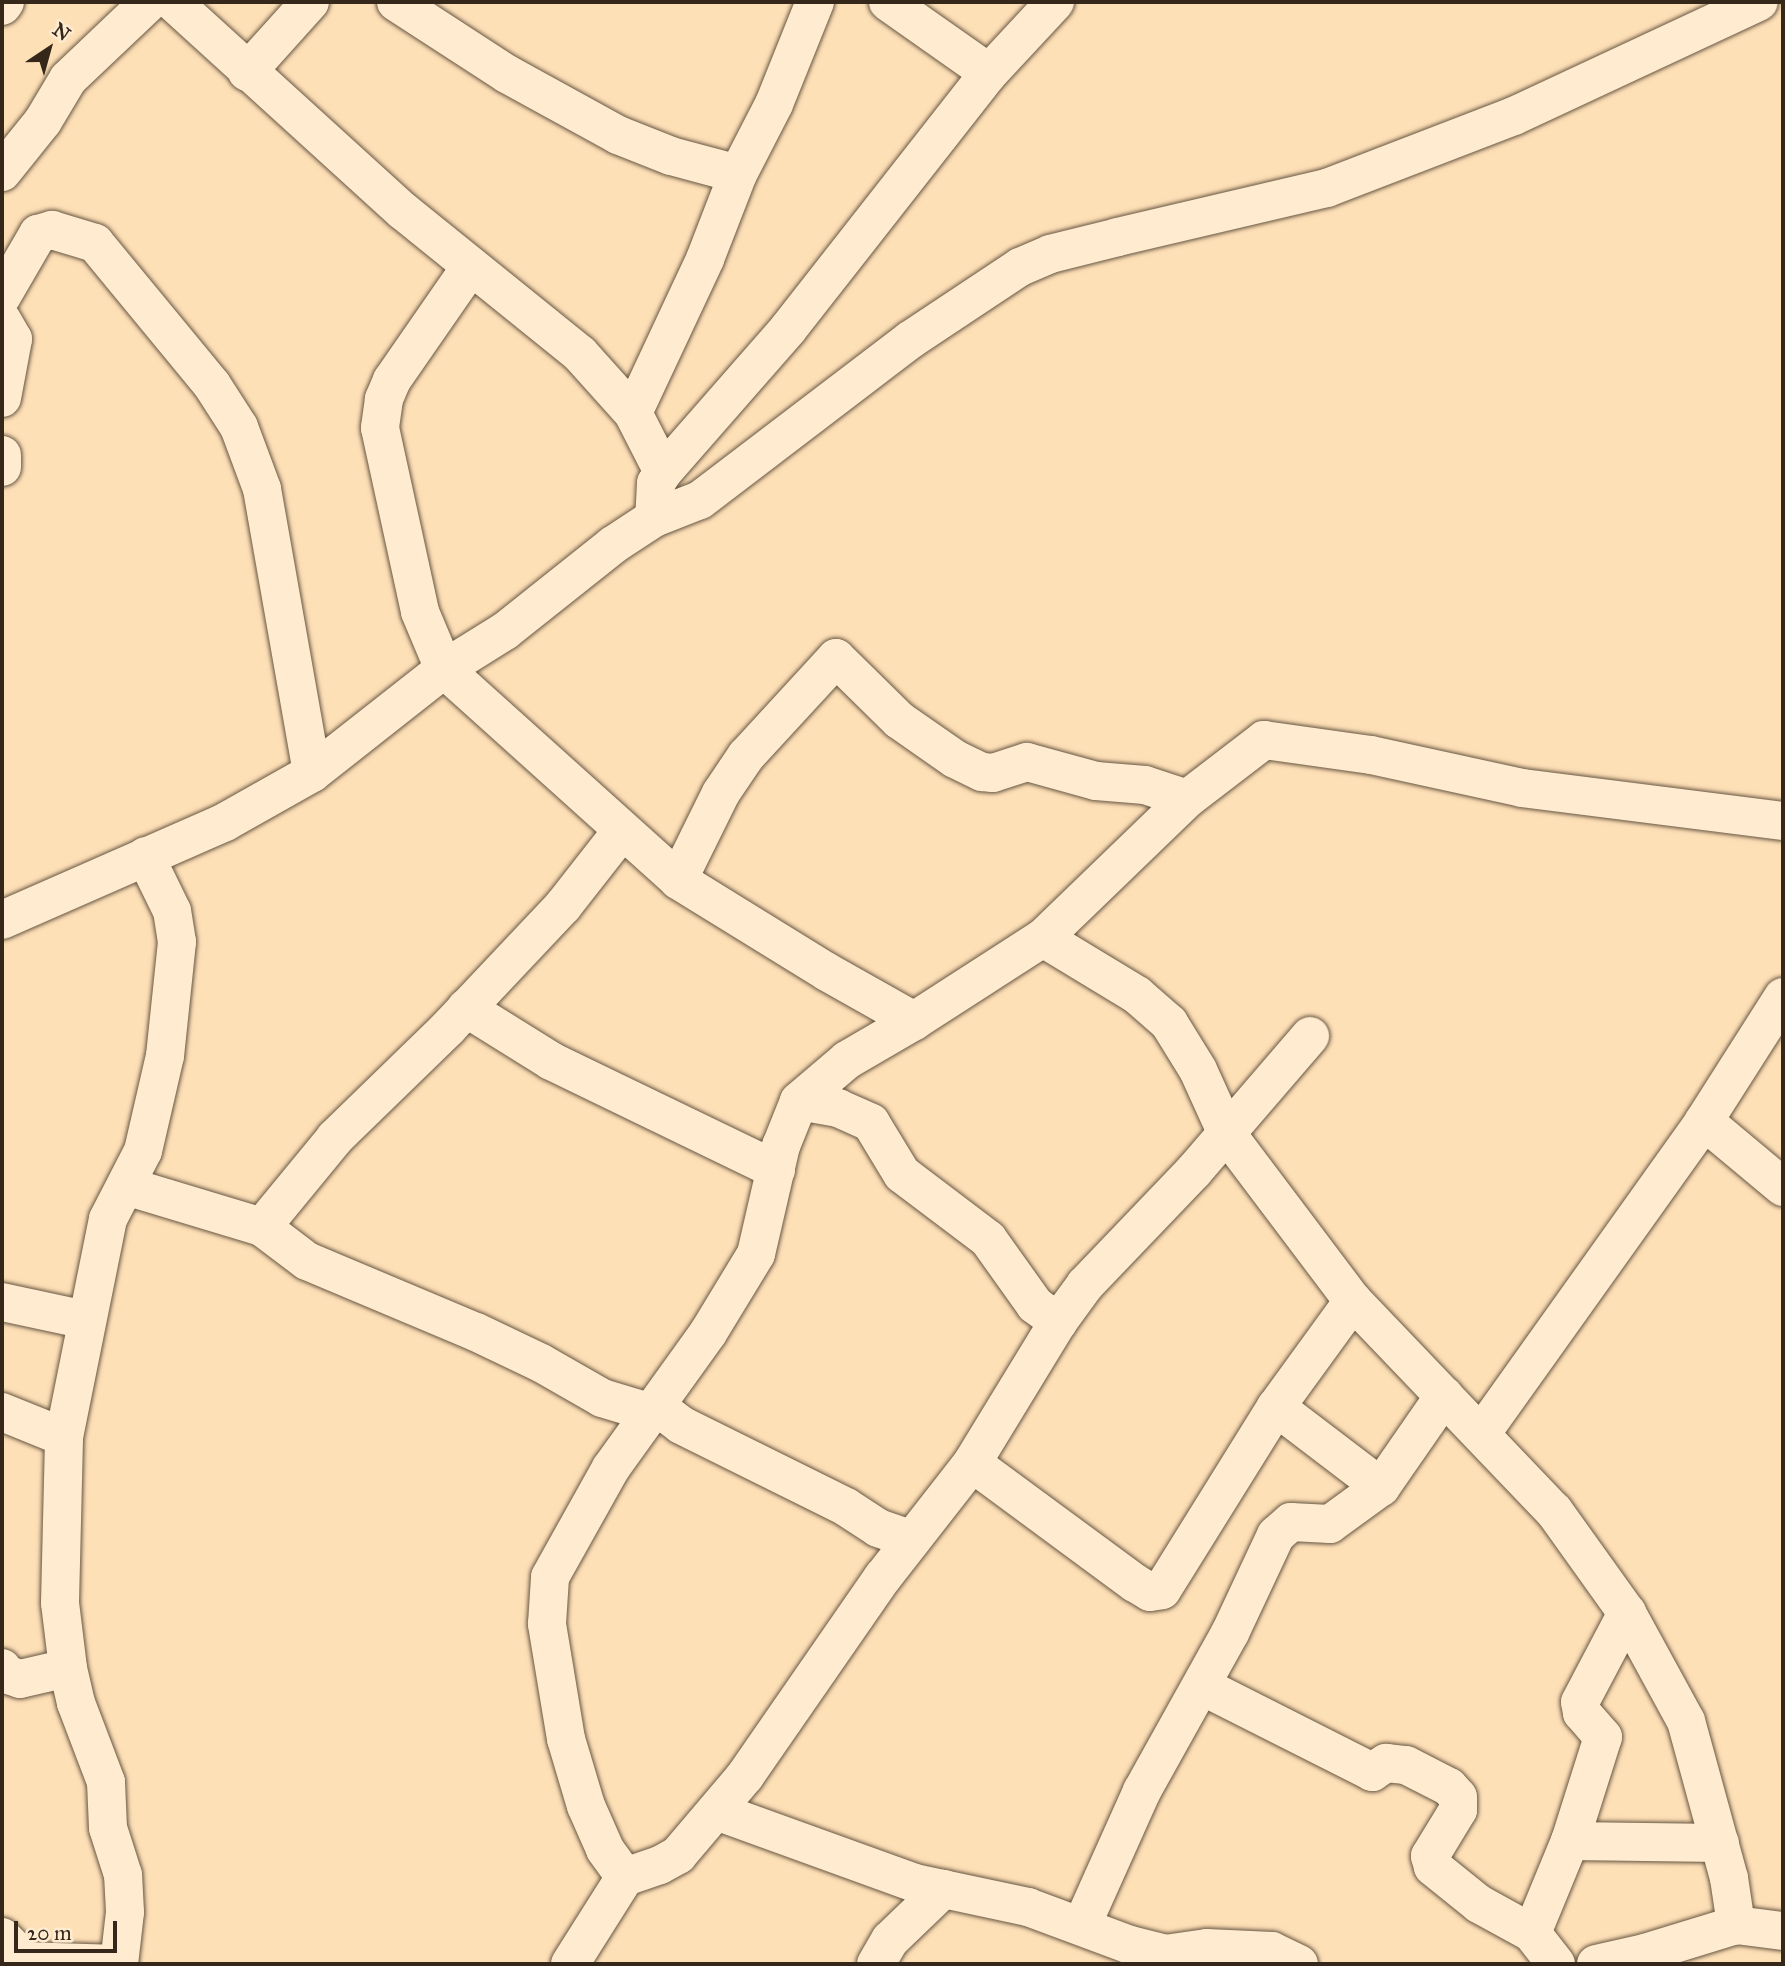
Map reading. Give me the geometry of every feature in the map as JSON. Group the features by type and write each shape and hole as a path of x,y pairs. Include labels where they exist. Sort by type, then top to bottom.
{"street":[{"path":"2,6 5,2"},
{"path":"2,172 43,121 68,79 149,2"},
{"path":"173,2 247,72 404,211 580,354 633,413 663,472"},
{"path":"247,72 310,2"},
{"path":"396,2 507,74 618,135 671,156 738,174"},
{"path":"633,413 705,259 738,174 774,104 815,2"},
{"path":"890,2 989,73"},
{"path":"654,518 656,483 663,472 788,329 989,73 1055,2"},
{"path":"2,920 225,822 313,773 444,669 505,631 613,545 654,518 700,500 910,340 1020,267 1077,247 1327,188 1514,116 1759,2"},
{"path":"2,296 38,234 52,230 95,243 212,385 239,427 262,489 313,773"},
{"path":"471,266 391,380 384,399 380,428 420,612 444,669 553,764 621,832 678,880 827,972 914,1021"},
{"path":"2,320 13,339 2,398"},
{"path":"2,455 2,467"},
{"path":"678,880 721,793 746,756 836,658 899,720 955,759 982,772 993,773 1027,762 1096,781 1145,785 1187,799"},
{"path":"625,1877 605,1849 586,1806 566,1739 547,1624 550,1577 611,1468 708,1333 756,1254 781,1146 799,1101 847,1060 914,1021 1043,938 1187,799 1264,740 1371,755 1521,788 1783,821"},
{"path":"262,1227 335,1139 467,1008 563,906 621,832"},
{"path":"14,1954 119,1964 125,1912 123,1875 108,1828 106,1782 76,1703 68,1668 60,1603 64,1437 108,1219 143,1151 157,1095 177,942 172,911 145,856"},
{"path":"1043,938 1137,995 1169,1023 1198,1070 1227,1134 1353,1301 1554,1511 1627,1613 1686,1721 1720,1843 1736,1926"},
{"path":"1481,1434 1704,1121 1783,997"},
{"path":"467,1008 551,1061 776,1170"},
{"path":"570,1964 625,1877 660,1865 678,1855 745,1776 883,1577 972,1463 1058,1322 1085,1285 1227,1134 1310,1036"},
{"path":"799,1101 838,1108 871,1123 902,1174 988,1239 1035,1305 1058,1322"},
{"path":"1704,1121 1783,1187"},
{"path":"126,1186 262,1227 307,1261 476,1332 541,1363 602,1398 654,1410 846,1507 878,1528 912,1541"},
{"path":"972,1463 1135,1583 1150,1592 1162,1590 1276,1407 1353,1301"},
{"path":"2,1302 86,1320"},
{"path":"1082,1925 1142,1791 1202,1686 1276,1535 1290,1522 1330,1524 1381,1487 1444,1396"},
{"path":"1276,1407 1381,1487"},
{"path":"2,1412 64,1437"},
{"path":"1532,1933 1570,1841 1603,1737 1582,1713 1580,1702 1627,1613"},
{"path":"2,1668 5,1674 20,1679 68,1668"},
{"path":"1202,1686 1371,1772 1386,1763 1406,1765 1450,1787 1458,1797 1458,1810 1430,1856 1433,1867 1479,1903 1532,1933 1556,1964"},
{"path":"716,1811 915,1883 1028,1906 1130,1945 1165,1954 1207,1948 1272,1951 1299,1964"},
{"path":"1570,1841 1720,1843"},
{"path":"876,1964 890,1940 943,1889"},
{"path":"1595,1964 1694,1953 1736,1926 1783,1931"}]}
